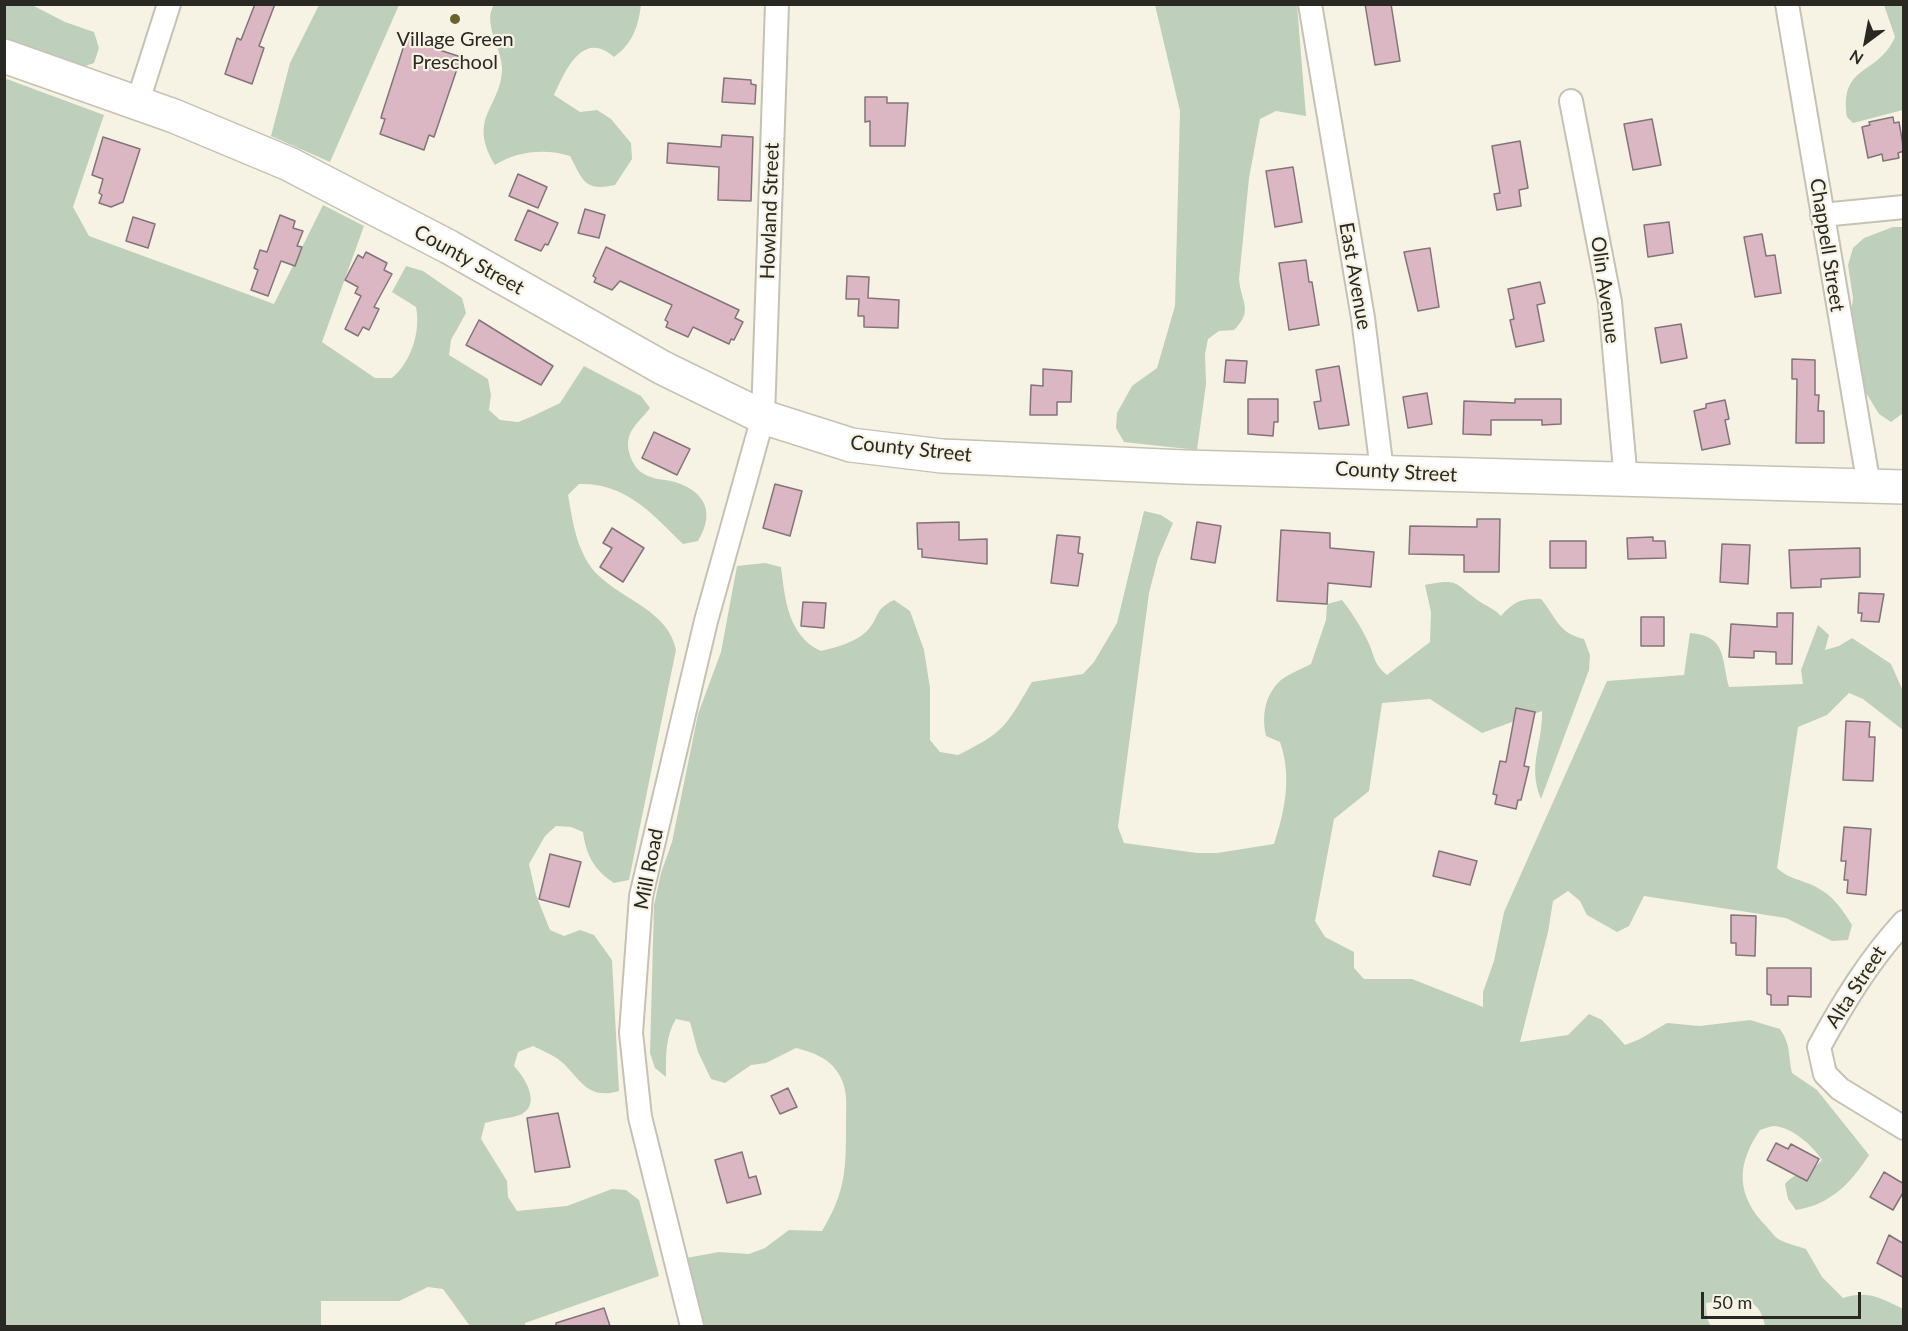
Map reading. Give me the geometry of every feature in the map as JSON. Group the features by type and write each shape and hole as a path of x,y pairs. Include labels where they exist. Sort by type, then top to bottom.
{"street":[{"path":"137,104 169,4"},
{"name":"Howland Street","path":"763,417 777,4"},
{"name":"East Avenue","path":"1310,4 1363,318 1382,471"},
{"name":"Chappell Street","path":"1787,4 1869,486"},
{"name":"County Street","path":"4,56 137,104 289,164 449,247 663,368 763,417 851,445 942,456 1184,467 1904,487"},
{"name":"Olin Avenue","path":"1570,101 1610,302 1626,481"},
{"path":"1822,215 1904,207"},
{"name":"Mill Road","path":"692,1326 640,1117 631,1033 640,908 706,621 763,417"},
{"name":"Alta Street","path":"1904,922 1885,942 1843,1004 1819,1047 1825,1074 1840,1089 1904,1128"}],"green space":[{"path":"5,5 32,5 65,22 94,32 99,48 94,63 79,68 5,41"},
{"path":"319,5 399,5 330,162 271,136 290,63"},
{"path":"494,5 641,5 634,34 626,46 614,57 603,50 593,48 585,50 570,64 554,95 580,112 597,110 611,119 631,143 632,159 615,185 597,187 591,185 582,178 570,156 551,152 522,154 495,165 487,149 484,135 484,123 501,81 502,68 491,28 491,12"},
{"path":"1155,5 1297,5 1306,116 1276,111 1260,119 1249,178 1239,279 1245,306 1244,317 1234,330 1219,331 1208,339 1205,354 1206,384 1197,450 1124,442 1116,428 1117,413 1132,386 1157,368 1175,306 1180,111"},
{"path":"1884,5 1903,5 1903,110 1853,123 1847,117 1846,100 1849,88 1854,79 1888,49 1895,37"},
{"path":"4,78 104,115 73,207 89,236 274,304 323,205 364,226 322,342 375,378 392,378 404,364 413,346 417,317 416,307 392,292 406,266 423,271 462,298 466,313 451,340 449,355 488,379 491,395 489,410 500,420 518,422 560,403 584,366 641,396 650,408 634,427 629,438 629,452 636,467 648,476 686,486 700,498 704,505 706,521 698,541 683,544 637,502 611,489 579,484 568,495 577,538 592,568 609,585 655,616 672,637 676,650 629,880 614,883 601,873 589,855 583,832 571,827 556,826 545,836 529,864 536,895 550,930 564,936 580,930 594,935 612,960 619,1091 598,1093 591,1090 558,1059 533,1046 518,1052 514,1066 528,1087 531,1102 528,1109 523,1114 485,1123 481,1139 507,1181 508,1197 517,1211 567,1206 612,1189 626,1190 639,1200 659,1276 525,1323 525,1326 470,1326 443,1289 428,1287 399,1301 321,1301 321,1326 5,1326"},
{"path":"1893,227 1903,227 1903,413 1891,422 1879,414 1863,388 1849,331 1853,298 1848,265 1853,248 1864,238"},
{"path":"1144,511 1161,515 1173,523 1158,558 1149,593 1118,827 1124,843 1197,853 1217,853 1274,844 1284,806 1286,768 1280,742 1266,736 1265,708 1273,689 1281,680 1311,664 1326,620 1327,604 1342,600 1361,628 1378,665 1387,675 1430,642 1431,612 1425,585 1446,582 1457,585 1501,616 1518,602 1541,599 1563,629 1584,639 1590,655 1589,670 1541,799 1535,776 1535,765 1542,711 1482,733 1430,699 1382,703 1369,791 1334,819 1315,921 1325,937 1354,952 1354,968 1364,979 1412,979 1483,1007 1483,992 1494,961 1504,912 1607,681 1684,675 1690,633 1702,635 1716,644 1723,658 1729,687 1803,684 1801,670 1818,625 1829,635 1825,650 1839,646 1852,638 1891,664 1903,691 1903,730 1863,699 1849,693 1827,715 1798,727 1777,868 1787,875 1822,890 1833,900 1852,925 1848,940 1832,941 1786,918 1644,896 1629,926 1617,932 1587,915 1580,901 1568,891 1553,901 1548,932 1520,1042 1568,1035 1589,1014 1602,1020 1625,1045 1667,1023 1700,1026 1750,1020 1780,1029 1788,1045 1792,1073 1817,1090 1869,1155 1855,1175 1829,1198 1796,1210 1788,1199 1785,1184 1822,1160 1808,1143 1788,1130 1774,1126 1760,1130 1752,1143 1743,1168 1743,1180 1749,1203 1776,1237 1806,1249 1822,1277 1843,1298 1860,1295 1874,1296 1903,1309 1903,1326 1765,1326 1762,1315 1751,1303 1744,1300 1726,1300 1706,1303 1707,1319 1711,1326 705,1326 686,1258 719,1252 749,1254 765,1248 789,1230 822,1231 836,1204 843,1179 846,1154 846,1103 843,1083 832,1065 818,1056 796,1048 766,1063 751,1065 725,1083 711,1079 698,1052 690,1022 676,1019 668,1040 666,1077 655,1068 650,1053 654,905 661,873 672,842 698,714 721,652 737,566 765,563 781,567 784,592 795,626 801,636 821,651 845,644 861,636 883,607 894,600 910,611 924,650 930,688 930,740 940,752 958,755 995,734 1009,719 1032,682 1083,674 1094,662 1117,623"}],"building":[{"path":"255,4 275,4 259,46 264,48 252,84 225,74 237,38 241,40"},
{"path":"1365,4 1391,4 1400,61 1375,65"},
{"path":"406,39 461,57 434,137 429,135 424,150 380,134 385,119 381,118 382,114"},
{"path":"724,78 751,80 751,84 756,85 755,104 722,102"},
{"path":"865,97 887,97 887,103 908,103 905,146 870,146 870,121 865,122"},
{"path":"1893,117 1894,123 1899,122 1904,151 1898,153 1899,158 1883,161 1882,154 1868,158 1862,127 1870,125 1869,122"},
{"path":"1652,119 1661,165 1633,170 1624,124"},
{"path":"722,135 753,137 751,201 718,200 719,167 667,163 668,143 721,147"},
{"path":"103,137 140,149 123,202 111,207 99,203 103,179 92,175"},
{"path":"1520,141 1528,188 1519,190 1521,206 1497,210 1494,194 1500,193 1492,146"},
{"path":"1293,167 1302,222 1275,227 1266,171"},
{"path":"518,174 547,187 538,208 509,196"},
{"path":"585,209 605,215 599,238 578,233"},
{"path":"528,210 558,223 548,245 545,244 541,251 515,240"},
{"path":"280,215 295,221 293,228 303,231 297,246 302,247 295,266 281,261 268,296 251,290 258,270 254,268 260,250 267,252"},
{"path":"133,217 155,224 148,248 126,241"},
{"path":"1669,222 1673,253 1648,257 1644,225"},
{"path":"1762,234 1766,256 1775,255 1781,293 1755,297 1744,237"},
{"path":"606,247 739,310 735,318 743,322 734,340 731,339 729,344 693,327 688,337 666,327 668,322 665,320 672,305 620,281 612,290 594,282 596,278 593,276"},
{"path":"1430,248 1439,307 1418,311 1404,252"},
{"path":"366,252 387,263 384,270 392,274 374,307 379,309 369,330 363,327 358,336 345,329 361,296 355,293 358,287 345,280 358,255 363,258"},
{"path":"1306,260 1319,325 1289,330 1279,263"},
{"path":"847,276 869,277 868,298 899,300 898,328 864,327 864,316 858,316 859,299 846,299"},
{"path":"1540,282 1545,303 1537,305 1544,341 1516,347 1510,320 1514,319 1508,289"},
{"path":"479,320 553,366 541,385 466,345"},
{"path":"1681,324 1687,358 1661,363 1655,328"},
{"path":"1792,359 1815,360 1815,395 1819,395 1818,411 1824,411 1824,443 1796,443 1797,379 1792,379"},
{"path":"1226,360 1247,361 1245,383 1224,382"},
{"path":"1339,366 1349,425 1319,429 1314,402 1321,401 1316,370"},
{"path":"1043,369 1072,371 1071,402 1057,402 1057,415 1030,415 1031,385 1043,386"},
{"path":"1427,393 1432,424 1408,428 1403,397"},
{"path":"1248,399 1278,399 1278,422 1274,422 1273,436 1248,434"},
{"path":"1515,399 1561,399 1561,424 1542,425 1542,420 1491,420 1491,435 1463,434 1464,401 1515,403"},
{"path":"1725,400 1729,419 1725,420 1730,444 1702,450 1694,411 1706,408 1706,404"},
{"path":"654,432 690,449 677,475 642,458"},
{"path":"775,484 802,491 790,536 763,528"},
{"path":"1477,519 1500,519 1499,572 1464,572 1464,555 1409,554 1410,526 1477,527"},
{"path":"959,522 959,540 987,539 987,564 922,557 922,549 918,549 917,523"},
{"path":"1197,522 1221,526 1215,563 1191,559"},
{"path":"612,528 644,548 623,582 600,567 612,548 603,543"},
{"path":"1281,530 1330,533 1330,548 1374,552 1371,587 1328,583 1327,604 1277,601"},
{"path":"1057,535 1080,537 1078,553 1083,554 1078,586 1051,583"},
{"path":"1653,537 1653,541 1665,541 1666,558 1628,559 1627,538"},
{"path":"1550,541 1586,541 1586,568 1550,568"},
{"path":"1722,544 1750,545 1748,584 1720,582"},
{"path":"1860,548 1860,577 1821,579 1821,587 1791,588 1789,550"},
{"path":"1859,593 1884,594 1879,622 1861,621 1862,613 1858,613"},
{"path":"803,602 826,603 824,628 801,626"},
{"path":"1777,613 1793,613 1792,664 1776,664 1776,652 1754,651 1754,658 1729,657 1731,624 1777,627"},
{"path":"1641,617 1664,617 1664,646 1641,646"},
{"path":"1516,708 1535,712 1524,766 1529,767 1521,800 1518,800 1516,809 1495,804 1497,795 1493,794 1500,761 1506,762"},
{"path":"1846,721 1870,722 1869,737 1875,737 1873,781 1843,780"},
{"path":"1844,827 1871,829 1866,895 1847,893 1848,880 1844,880 1846,861 1841,861"},
{"path":"1439,851 1477,861 1470,885 1433,876"},
{"path":"550,854 581,862 569,907 539,899"},
{"path":"1731,915 1756,916 1755,956 1736,955 1736,943 1731,943"},
{"path":"1767,968 1811,968 1811,997 1788,996 1788,1005 1771,1005 1771,995 1767,994"},
{"path":"788,1088 797,1107 780,1114 771,1096"},
{"path":"558,1113 570,1167 535,1172 527,1118"},
{"path":"1776,1143 1788,1149 1791,1144 1819,1159 1807,1181 1767,1160"},
{"path":"742,1152 749,1178 756,1176 761,1194 727,1203 715,1160"},
{"path":"1884,1172 1904,1184 1904,1191 1893,1210 1870,1197"},
{"path":"1889,1235 1904,1244 1904,1278 1877,1263"},
{"path":"604,1308 610,1326 556,1326 556,1323"}],"place":[{"name":"Village Green Preschool","path":"455,19"}]}
